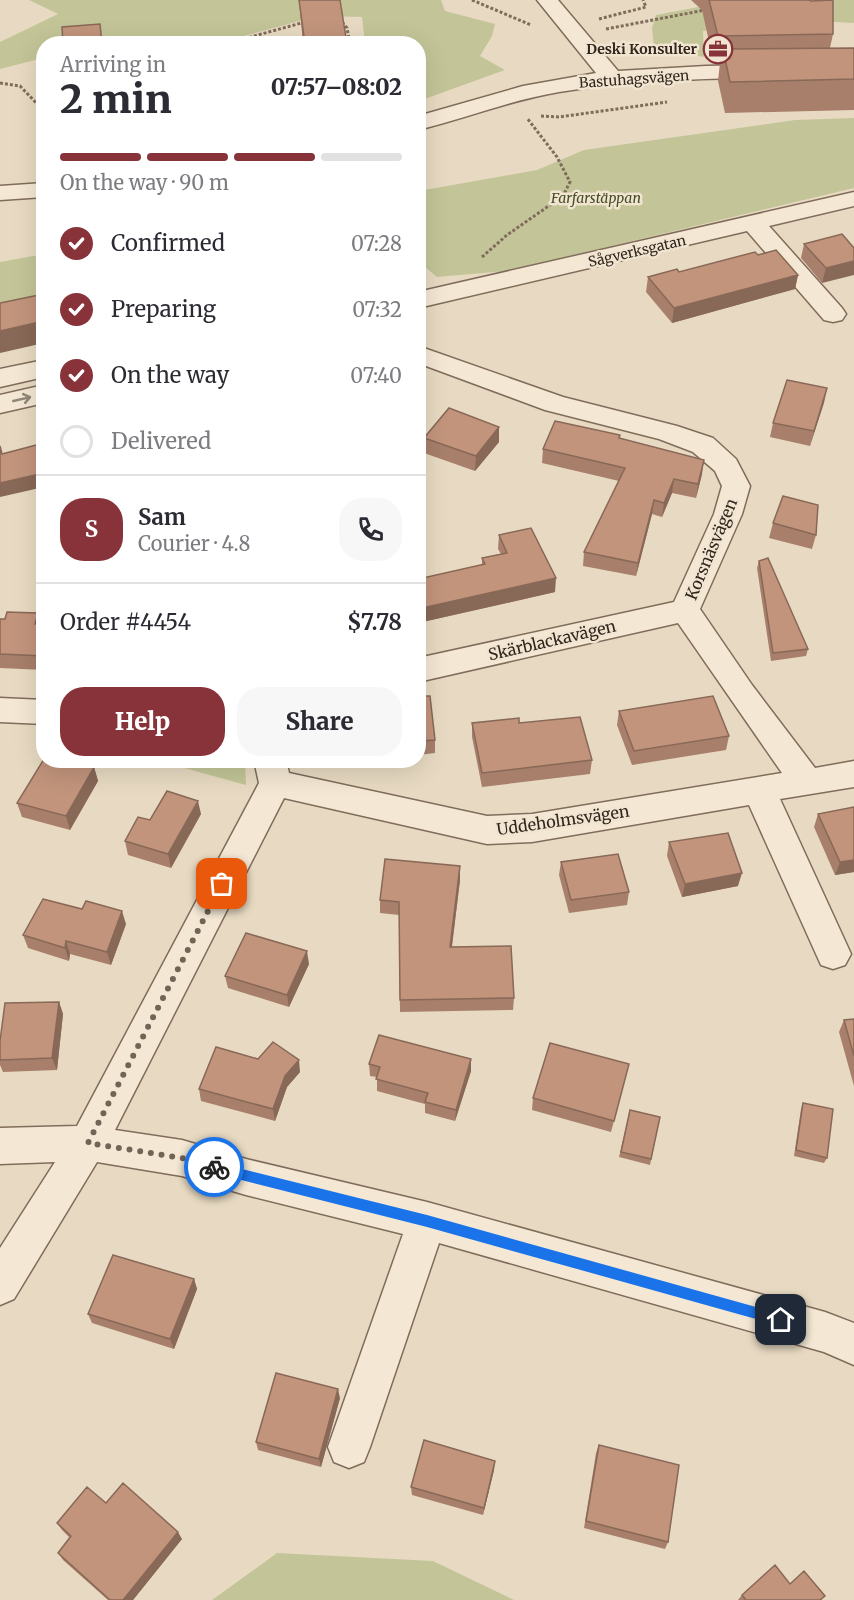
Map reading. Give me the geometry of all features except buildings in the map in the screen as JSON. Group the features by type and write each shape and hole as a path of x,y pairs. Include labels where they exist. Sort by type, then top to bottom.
{"street":[{"path":"579,1 553,7 613,79"},
{"name":"Bastuhagsvägen","path":"426,121 516,94 578,82 705,73 854,70"},
{"path":"0,193 36,191"},
{"name":"Sågverksgatan","path":"426,298 854,199"},
{"path":"754,224 833,314"},
{"name":"Korsnäsvägen","path":"426,357 555,404 703,445 726,466 736,486 724,523 685,610 741,693 807,782"},
{"path":"0,378 36,370"},
{"path":"0,404 36,396"},
{"name":"Skärblackavägen","path":"426,668 685,610"},
{"path":"0,710 36,712"},
{"path":"0,1285 88,1143 272,772"},
{"name":"Uddeholmsvägen","path":"272,772 488,830 532,828 854,774"},
{"path":"759,790 833,954"},
{"path":"0,1146 88,1143 182,1158 427,1221 814,1329 854,1344"},
{"path":"349,1447 427,1221"}],"path":[{"path":"472,0 545,30 596,31 712,8"},
{"path":"574,30 592,22 646,7 643,0"},
{"path":"340,20 347,28 348,36"},
{"path":"252,36 296,23 313,21"},
{"path":"0,83 20,86 36,103"},
{"path":"480,258 507,235 563,196 570,182 566,165 552,153 526,116"}],"green space":[{"path":"29,0 441,0 445,11 495,24 492,36 480,56 505,70 426,98 426,36 364,36 362,17 318,16 244,36 36,36 36,60 0,69 0,42 58,14"},
{"path":"735,0 854,0 854,23 816,21 703,31 704,57 654,47 652,28 656,15"},
{"name":"Farfarstäppan","path":"854,118 854,188 507,271 437,277 426,268 426,190 537,170 584,150 795,120"},
{"path":"36,256 36,300 0,309 0,262"},
{"path":"184,768 245,768 246,785"},
{"path":"277,1553 433,1561 514,1600 212,1600"}],"way so far":[{"path":"214,1167 182,1158 88,1143 222,884"}],"place":[{"name":"Deski Konsulter","path":"718,49"}],"route":[{"path":"214,1167 246,1177 427,1221 781,1320"}]}
